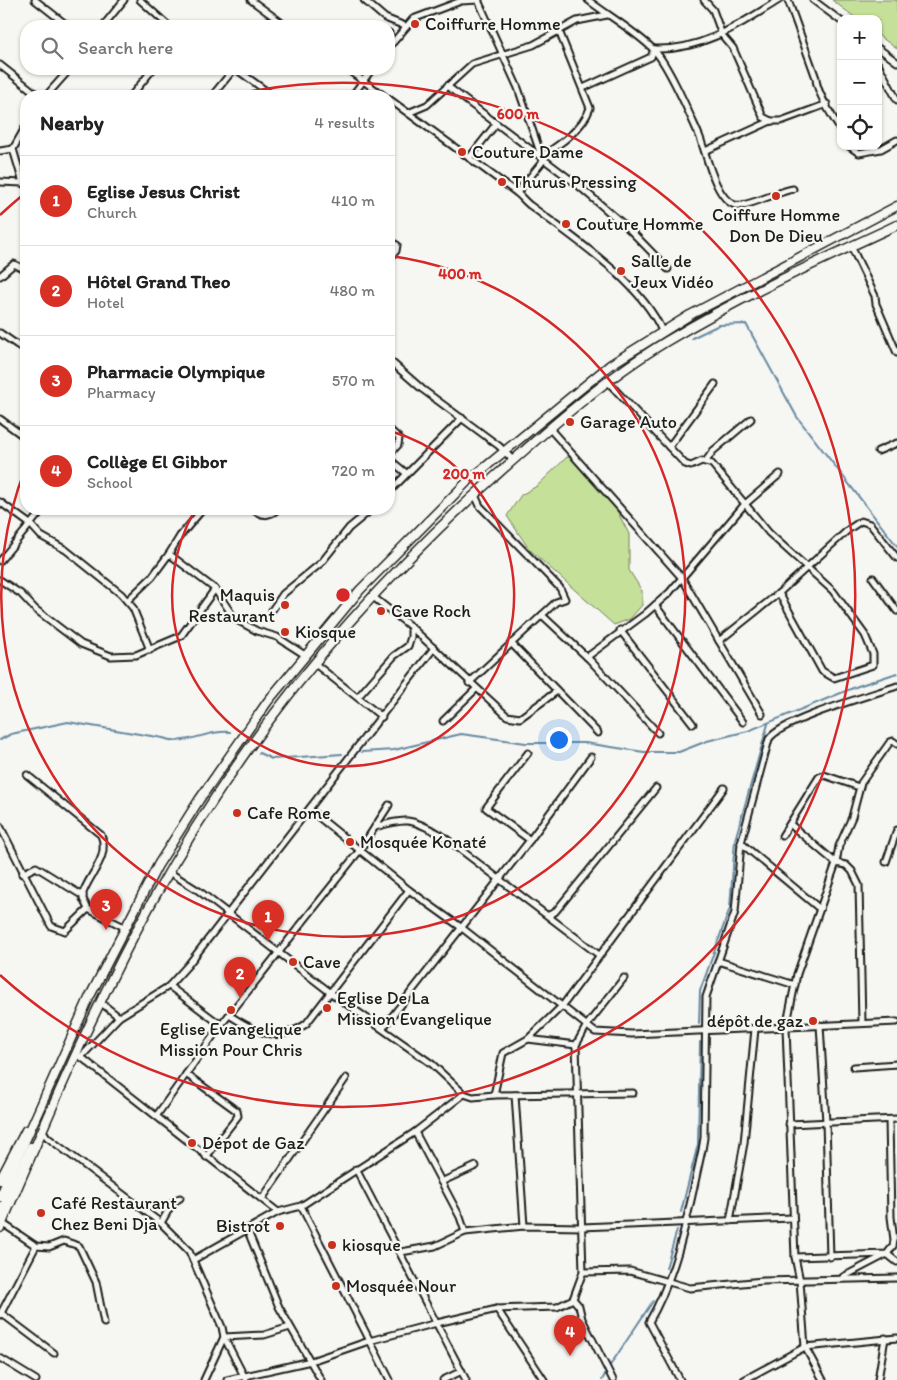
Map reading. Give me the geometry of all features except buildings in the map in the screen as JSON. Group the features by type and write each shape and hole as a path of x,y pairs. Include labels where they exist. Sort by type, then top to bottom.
{"main road":[{"path":"0,1180 32,1122 124,927 158,866 199,800 263,708 360,590 407,540 467,482 587,382 662,331 796,257 897,206"},
{"path":"0,1214 78,1056 100,1002 169,872 246,751 314,663 372,595 443,523 474,495 513,460 608,382 674,338 722,311 897,225"},
{"path":"0,1197 26,1142 32,1122"},
{"path":"1,1225 32,1158 42,1128"}],"street":[{"path":"35,0 60,20"},
{"path":"107,20 124,0"},
{"path":"140,0 163,20"},
{"path":"250,0 276,19"},
{"path":"365,0 384,16 392,20"},
{"path":"395,39 413,19 461,1 478,0 504,53 527,111 542,159"},
{"path":"588,0 654,49 675,85 705,151 713,177 726,199 734,205 756,202 776,192 793,189"},
{"path":"704,0 717,16 722,35 733,48 763,118 771,121 781,121 827,104"},
{"path":"654,49 684,47 722,35 780,0"},
{"path":"788,0 816,78 816,87 837,123"},
{"path":"813,0 837,17"},
{"path":"408,113 426,105 472,64 533,45 576,21 607,15"},
{"path":"384,16 385,20"},
{"path":"395,21 405,26"},
{"path":"517,193 542,159 586,117 590,108 559,31"},
{"path":"583,88 651,57 654,49"},
{"path":"882,51 897,62"},
{"path":"0,66 31,90"},
{"path":"882,72 897,100"},
{"path":"51,90 65,75"},
{"path":"137,90 148,75"},
{"path":"217,90 230,75"},
{"path":"243,75 265,90"},
{"path":"355,75 376,90"},
{"path":"356,90 368,75"},
{"path":"447,86 610,212 668,269"},
{"path":"395,103 573,236 634,291 651,309 662,331"},
{"path":"705,151 771,121"},
{"path":"469,158 496,124"},
{"path":"20,137 13,150 20,172"},
{"path":"882,147 897,140"},
{"path":"0,151 13,150"},
{"path":"855,150 859,153 875,150"},
{"path":"0,182 20,184"},
{"path":"851,246 875,296 876,304 897,353"},
{"path":"0,276 14,264 20,267"},
{"path":"0,333 20,347"},
{"path":"395,365 422,389 462,418 513,460"},
{"path":"608,382 688,465 706,461 712,464 769,533 808,566 833,591 865,635 873,654 872,665 834,678 828,676 822,671 778,593"},
{"path":"669,447 715,384"},
{"path":"395,485 462,418"},
{"path":"0,419 20,434"},
{"path":"706,461 713,451 751,419"},
{"path":"550,429 682,578 762,714"},
{"path":"395,434 399,438 398,445 395,448"},
{"path":"878,451 897,443"},
{"path":"395,464 406,473"},
{"path":"587,657 655,605 682,578 744,505 780,474"},
{"path":"469,683 556,602 564,599 560,588 480,506 474,495"},
{"path":"0,502 30,524 41,536 66,550 112,585 128,600 150,650"},
{"path":"0,562 38,515"},
{"path":"128,600 152,577 180,536 198,515"},
{"path":"272,610 283,594 321,563 349,528 365,515"},
{"path":"719,641 778,593 849,529 861,521 870,524 897,558"},
{"path":"169,554 215,589 234,619 257,631 277,637 305,655"},
{"path":"873,578 897,612"},
{"path":"0,580 21,594 35,609 81,644 96,652 111,656 136,655 181,636 215,589"},
{"path":"372,595 434,648 500,712 513,718 526,714 557,691"},
{"path":"655,605 742,722"},
{"path":"542,615 587,657 658,733"},
{"path":"358,697 394,656 408,646 411,637 411,627"},
{"path":"620,630 693,724"},
{"path":"512,643 598,733"},
{"path":"278,1212 206,1157 157,1115 78,1056 119,1017 169,986 229,914 434,648"},
{"path":"314,663 382,716"},
{"path":"680,1380 648,1322 667,1283 686,1223 704,1138 706,996 735,912 741,843 769,739 773,733 792,723 897,686"},
{"path":"443,721 476,689"},
{"path":"823,1380 805,1347 800,1281 795,1258 788,1124 786,1028 795,985 836,863 839,846 852,817 859,788 887,745 893,741 897,744"},
{"path":"528,753 486,808 530,840"},
{"path":"383,1028 530,840 591,757"},
{"path":"27,775 101,835 104,843 103,853 86,885 83,896 88,909 124,927"},
{"path":"782,836 791,825 819,777 824,775 859,788"},
{"path":"549,915 555,912 656,788"},
{"path":"494,1095 503,1053 528,1038 563,1005 724,788"},
{"path":"157,1115 221,1025 360,850 389,805"},
{"path":"310,810 409,890 462,928 600,1034 786,1028 897,1022"},
{"path":"375,827 395,820 412,819 440,834 599,954"},
{"path":"791,825 836,863 846,865 852,871 859,885 862,1023"},
{"path":"0,826 22,874 52,927 65,931 88,909"},
{"path":"886,862 897,830"},
{"path":"741,843 820,909"},
{"path":"22,874 36,866 83,896"},
{"path":"169,872 229,914 332,993 432,1064 464,1094 473,1097 633,1093"},
{"path":"229,1015 249,1028 266,1035 293,1033 306,1024 332,993 409,890"},
{"path":"718,961 795,985"},
{"path":"227,1380 245,1378 311,1361 368,1341 437,1323 497,1309 556,1307 573,1299 583,1272 576,1045 587,1025 624,978"},
{"path":"169,986 221,1025"},
{"path":"100,1002 119,1017"},
{"path":"820,1025 826,1122 830,1257"},
{"path":"730,1221 748,1115 755,1029"},
{"path":"528,1038 576,1045"},
{"path":"854,1067 897,1064"},
{"path":"186,1074 237,1111 238,1116 206,1157"},
{"path":"262,1199 346,1078"},
{"path":"193,1260 278,1212 301,1206 415,1132 464,1094"},
{"path":"515,1095 524,1226"},
{"path":"788,1124 897,1119"},
{"path":"841,1278 887,1254 894,1246 889,1120"},
{"path":"42,1128 48,1137 161,1223 190,1251 222,1327 224,1337 245,1378"},
{"path":"415,1132 465,1232"},
{"path":"890,1161 897,1161"},
{"path":"441,1182 476,1166"},
{"path":"356,1169 466,1380"},
{"path":"161,1223 173,1202 180,1198"},
{"path":"301,1206 368,1341 390,1380"},
{"path":"400,1252 436,1246 465,1232 524,1226 582,1227 792,1218"},
{"path":"1,1225 36,1246 49,1247 64,1242 79,1246 96,1282 104,1323"},
{"path":"246,1229 279,1307 321,1380"},
{"path":"36,1246 0,1314 54,1353"},
{"path":"795,1258 887,1254 897,1262"},
{"path":"583,1272 630,1271 690,1288 763,1281 897,1278"},
{"path":"573,1299 580,1306 582,1320 613,1380"},
{"path":"497,1309 544,1380"},
{"path":"224,1337 264,1335 290,1327"},
{"path":"204,1380 224,1337"},
{"path":"878,1380 885,1338"},
{"path":"744,1380 805,1347 897,1338"},
{"path":"0,1358 36,1380"},
{"path":"443,1380 462,1371"}],"green space":[{"path":"832,0 897,0 897,49 882,38 882,15 852,15"},
{"path":"567,457 578,460 596,477 614,505 629,534 629,570 642,591 642,605 630,619 614,625 529,549 507,516 521,495 537,486"}],"waterway":[{"path":"692,338 719,325 746,324 797,417 897,546"},
{"path":"362,752 394,750 461,734 526,743 585,743 644,752 679,752 707,741 748,731 858,686 897,673"},
{"path":"0,740 11,734 68,722 172,740 230,732"},
{"path":"699,1024 700,991 730,908 735,840 768,724"},
{"path":"259,753 272,759 342,754"},
{"path":"681,1212 698,1144 700,1042"},
{"path":"666,1268 677,1230"},
{"path":"609,1367 653,1301"},
{"path":"602,1380 607,1371"}],"place":[{"name":"Coiffurre Homme","path":"415,24"},
{"name":"Couture Dame","path":"462,152"},
{"name":"Thurus Pressing","path":"502,182"},
{"name":"Coiffure Homme Don De Dieu","path":"776,196"},
{"name":"Couture Homme","path":"566,224"},
{"name":"Salle de Jeux Vidéo","path":"621,271"},
{"name":"Garage Auto","path":"570,422"},
{"name":"Maquis Restaurant","path":"285,605"},
{"name":"Cave Roch","path":"381,611"},
{"name":"Kiosque","path":"285,632"},
{"name":"Cafe Rome","path":"237,813"},
{"name":"Mosquée Konaté","path":"350,842"},
{"name":"Pharmacie Olympique","path":"106,930"},
{"name":"Eglise Jesus Christ","path":"268,941"},
{"name":"Cave","path":"293,962"},
{"name":"Hôtel Grand Theo","path":"240,998"},
{"name":"Eglise De La Mission Evangelique","path":"327,1008"},
{"name":"Eglise Evangelique Mission Pour Chris","path":"231,1010"},
{"name":"dépôt de gaz","path":"813,1021"},
{"name":"Dépot de Gaz","path":"192,1143"},
{"name":"Café Restaurant Chez Beni Dja","path":"41,1213"},
{"name":"Bistrot","path":"280,1226"},
{"name":"kiosque","path":"332,1245"},
{"name":"Mosquée Nour","path":"336,1286"},
{"name":"Collège El Gibbor","path":"570,1356"}]}
